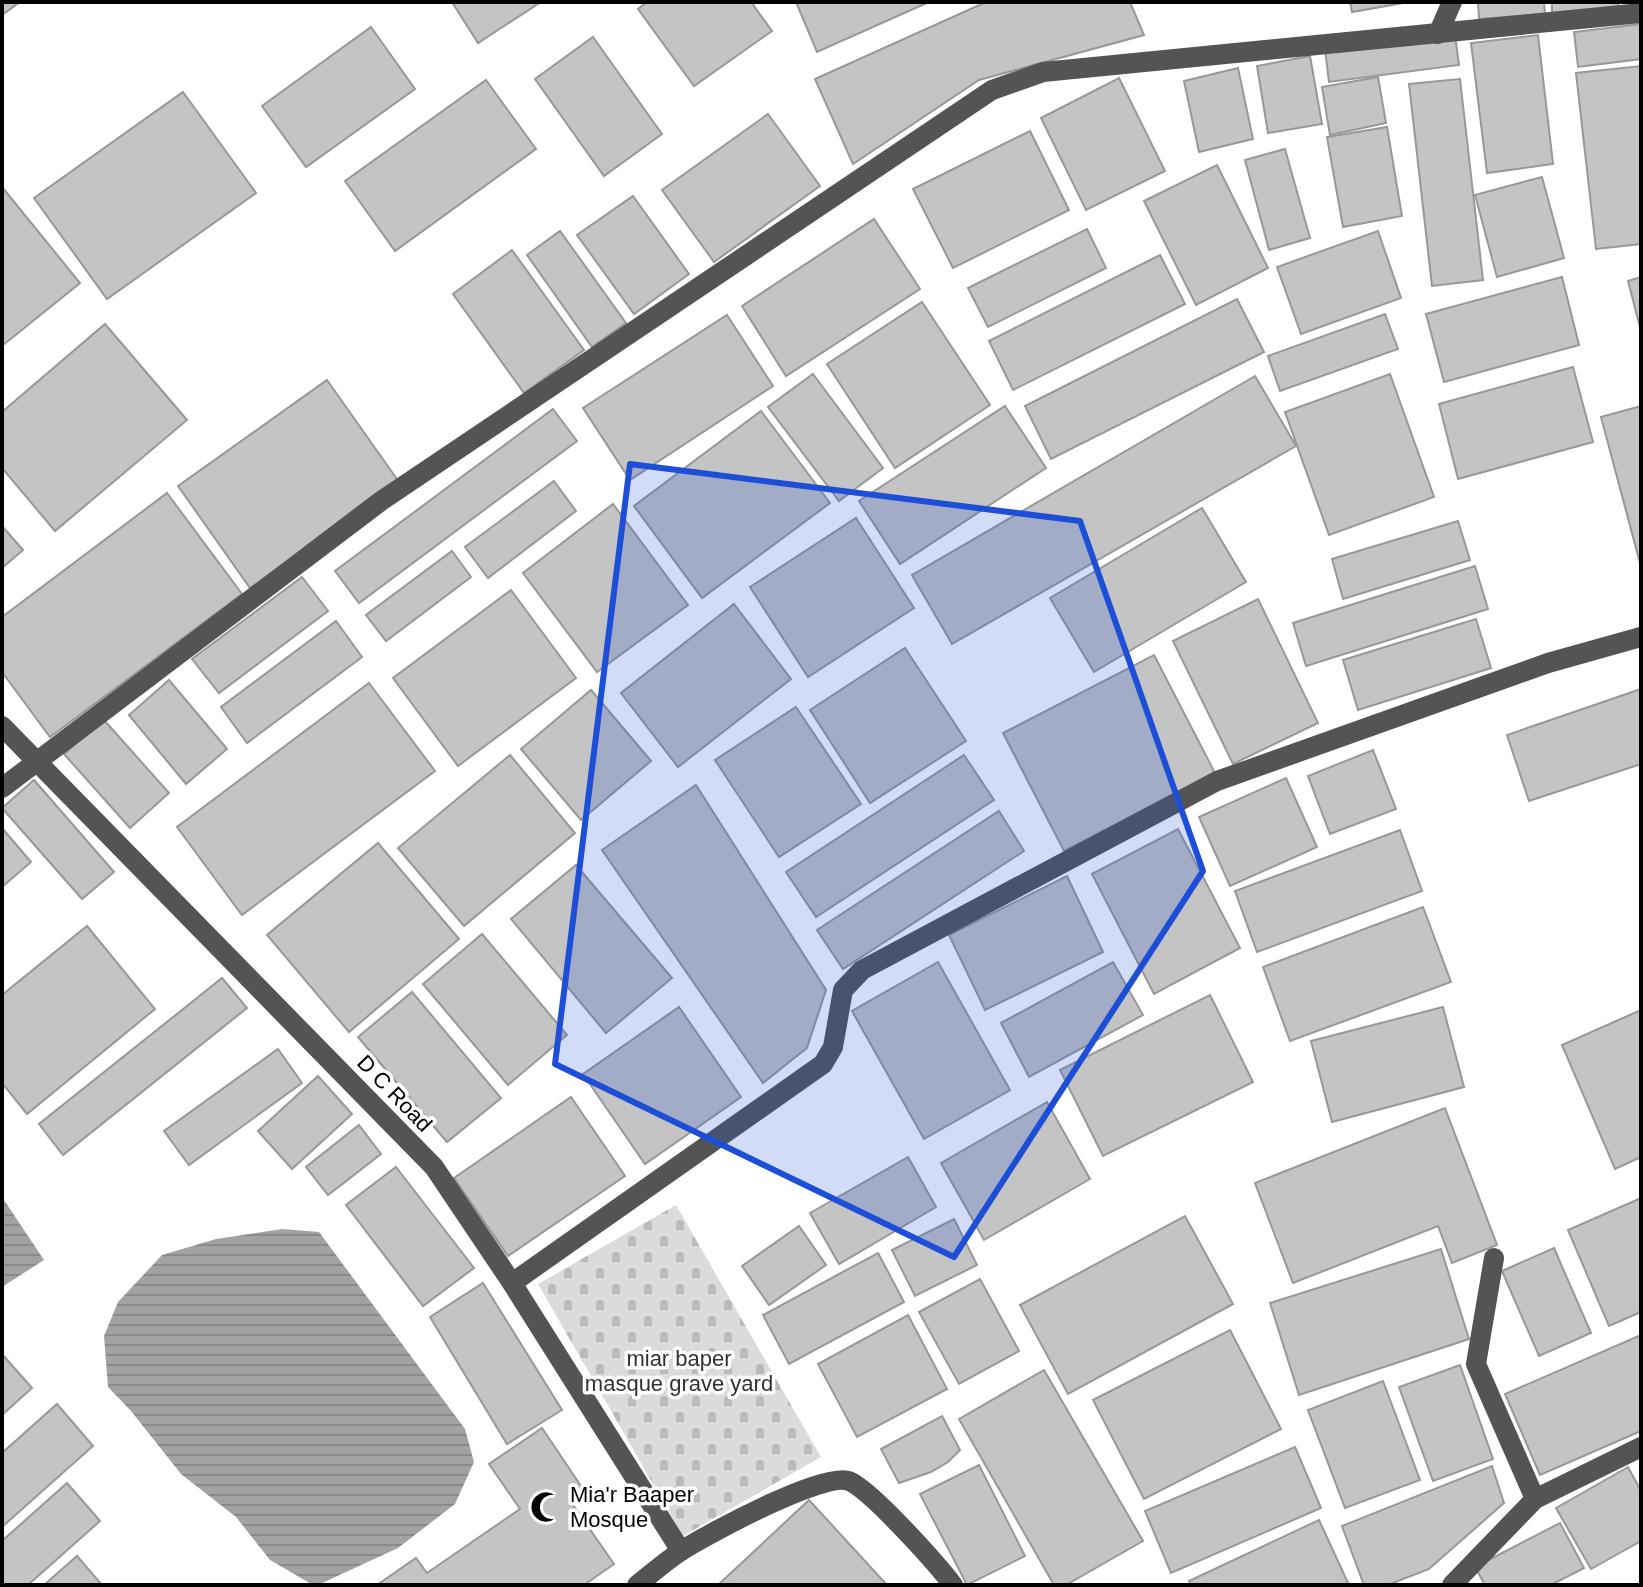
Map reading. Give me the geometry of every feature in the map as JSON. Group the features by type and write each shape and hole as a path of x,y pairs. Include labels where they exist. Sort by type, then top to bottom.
{"street":[{"path":"1438,34 1452,2"},
{"path":"2,788 381,501 992,90 1043,72 1641,13"},
{"path":"512,1283 823,1064 833,1047 843,990 862,970 1217,781 1548,663 1641,637"},
{"name":"D C Road","path":"2,726 434,1167 512,1283 681,1551"},
{"path":"1494,1258 1476,1364 1535,1499"},
{"path":"1452,1585 1535,1499 1641,1447"},
{"path":"637,1585 681,1551 790,1495 845,1479 865,1490 953,1585"}],"highlighted area":[{"path":"630,464 1080,521 1203,871 954,1257 555,1064"}],"green space":[{"name":"miar baper masque grave yard","path":"676,1205 821,1457 683,1536 538,1284"}],"shaded area":[{"path":"2,1197 44,1260 2,1287"},
{"path":"282,1229 319,1232 465,1429 474,1462 455,1504 398,1548 318,1585 270,1560 236,1517 181,1474 108,1387 104,1336 118,1302 162,1255 216,1239"}],"building":[{"path":"2,2 20,2 2,15"},
{"path":"452,2 541,2 478,43"},
{"path":"647,2 751,2 772,31 694,86 638,9"},
{"path":"796,2 929,2 817,52"},
{"path":"986,2 1130,2 1144,35 979,80 853,164 815,79"},
{"path":"1350,2 1409,2 1352,12"},
{"path":"1478,2 1544,2 1545,14 1479,19"},
{"path":"1552,2 1618,2 1618,13 1552,16"},
{"path":"1641,24 1641,59 1578,67 1574,32"},
{"path":"371,27 415,89 306,167 262,106"},
{"path":"1455,35 1459,65 1329,82 1325,50"},
{"path":"1538,35 1553,164 1487,173 1471,43"},
{"path":"593,37 662,134 604,176 535,79"},
{"path":"1310,56 1322,124 1268,133 1257,66"},
{"path":"1641,66 1641,244 1596,249 1576,73"},
{"path":"1238,68 1253,139 1199,152 1184,81"},
{"path":"1378,77 1386,123 1330,135 1322,87"},
{"path":"1119,78 1165,171 1086,210 1041,118"},
{"path":"1460,79 1483,280 1432,286 1409,84"},
{"path":"486,80 536,149 395,251 345,181"},
{"path":"183,92 256,193 107,299 34,198"},
{"path":"768,114 820,186 714,262 662,190"},
{"path":"1387,127 1402,216 1343,227 1327,137"},
{"path":"1030,131 1069,210 953,268 913,189"},
{"path":"1285,149 1310,238 1269,250 1245,160"},
{"path":"1217,165 1268,268 1196,305 1144,201"},
{"path":"1542,177 1564,258 1497,277 1475,195"},
{"path":"2,187 80,283 2,346"},
{"path":"633,196 689,274 634,314 577,235"},
{"path":"874,219 920,289 786,376 742,306"},
{"path":"1087,229 1106,268 988,327 968,288"},
{"path":"560,231 626,323 592,347 527,255"},
{"path":"1378,231 1401,298 1301,334 1277,267"},
{"path":"512,250 584,350 524,393 453,294"},
{"path":"1160,255 1185,304 1013,390 989,341"},
{"path":"1562,277 1579,345 1444,382 1426,314"},
{"path":"1641,277 1641,331 1628,281"},
{"path":"1237,299 1264,352 1051,459 1025,406"},
{"path":"922,302 990,405 895,468 827,364"},
{"path":"1385,314 1398,349 1280,391 1268,356"},
{"path":"727,315 773,386 630,480 583,408"},
{"path":"105,324 187,420 55,531 2,468 2,412"},
{"path":"1573,367 1593,442 1458,479 1439,404"},
{"path":"813,374 883,468 839,501 768,407"},
{"path":"1390,374 1434,497 1329,535 1285,412"},
{"path":"1255,376 1296,446 952,644 912,575"},
{"path":"327,380 399,482 250,588 178,486"},
{"path":"1005,406 1046,468 900,564 859,501"},
{"path":"1641,406 1641,567 1601,417"},
{"path":"553,409 577,441 359,603 335,571"},
{"path":"761,411 830,503 702,598 634,506"},
{"path":"554,481 576,511 488,578 465,547"},
{"path":"167,493 242,594 50,737 2,672 2,617"},
{"path":"613,504 688,605 597,672 523,573"},
{"path":"1202,508 1246,582 1094,672 1050,598"},
{"path":"856,518 914,608 808,677 750,587"},
{"path":"1458,521 1470,560 1343,599 1332,559"},
{"path":"2,526 23,550 2,568"},
{"path":"452,551 471,577 386,641 366,615"},
{"path":"1475,566 1488,609 1306,666 1293,623"},
{"path":"302,577 328,611 219,693 192,659"},
{"path":"511,590 576,678 458,766 393,678"},
{"path":"1258,599 1318,723 1233,764 1173,641"},
{"path":"734,604 791,679 678,767 621,693"},
{"path":"1476,619 1491,668 1358,710 1343,660"},
{"path":"336,621 362,657 247,743 221,707"},
{"path":"905,648 966,741 870,803 810,710"},
{"path":"1154,655 1215,773 1064,851 1003,733"},
{"path":"169,680 227,749 186,784 129,715"},
{"path":"369,683 435,771 242,915 177,827"},
{"path":"1641,689 1641,764 1529,801 1507,735"},
{"path":"591,690 651,761 581,820 521,749"},
{"path":"796,707 861,804 779,857 715,760"},
{"path":"104,720 169,793 130,828 64,754"},
{"path":"1373,750 1396,809 1330,834 1308,776"},
{"path":"510,755 575,833 464,926 398,848"},
{"path":"964,755 994,800 816,917 786,872"},
{"path":"1286,778 1317,847 1230,886 1199,817"},
{"path":"34,780 114,872 82,899 2,808"},
{"path":"696,785 826,990 807,1048 763,1083 602,850"},
{"path":"999,811 1024,851 843,969 817,930"},
{"path":"2,828 31,862 2,887"},
{"path":"1178,829 1240,948 1154,994 1092,874"},
{"path":"1400,830 1422,891 1257,952 1235,891"},
{"path":"378,843 459,939 349,1032 267,935"},
{"path":"576,865 672,978 606,1033 511,919"},
{"path":"1067,876 1103,952 985,1010 949,935"},
{"path":"1423,907 1451,982 1290,1041 1263,967"},
{"path":"87,926 155,1009 27,1114 2,1083 2,995"},
{"path":"482,934 567,1035 508,1085 423,984"},
{"path":"938,962 1010,1090 924,1139 852,1011"},
{"path":"1113,962 1143,1015 1029,1077 1001,1023"},
{"path":"222,978 247,1008 63,1155 39,1124"},
{"path":"412,992 501,1098 447,1142 358,1037"},
{"path":"1210,995 1253,1082 1103,1156 1060,1070"},
{"path":"679,1007 741,1097 645,1164 583,1074"},
{"path":"1443,1007 1464,1087 1332,1122 1311,1041"},
{"path":"1641,1010 1641,1157 1615,1169 1562,1045"},
{"path":"278,1049 302,1083 189,1165 164,1131"},
{"path":"318,1076 352,1114 292,1169 258,1131"},
{"path":"571,1097 625,1176 508,1256 454,1178"},
{"path":"1047,1102 1090,1179 984,1240 941,1163"},
{"path":"1445,1108 1497,1245 1452,1263 1438,1226 1293,1283 1255,1183"},
{"path":"359,1125 381,1154 328,1195 306,1167"},
{"path":"908,1157 936,1207 839,1264 810,1213"},
{"path":"396,1167 474,1268 423,1306 346,1205"},
{"path":"1641,1198 1641,1312 1609,1326 1568,1230"},
{"path":"1185,1216 1233,1304 1068,1394 1020,1305"},
{"path":"954,1219 977,1265 915,1296 892,1250"},
{"path":"799,1226 826,1265 769,1305 742,1266"},
{"path":"1554,1248 1591,1333 1539,1356 1502,1271"},
{"path":"1441,1249 1469,1339 1299,1395 1270,1303"},
{"path":"878,1253 904,1302 789,1364 763,1315"},
{"path":"980,1279 1019,1351 959,1384 919,1312"},
{"path":"483,1283 562,1410 507,1444 430,1317"},
{"path":"908,1315 947,1389 857,1437 818,1364"},
{"path":"1230,1330 1281,1429 1144,1499 1093,1400"},
{"path":"1641,1335 1641,1431 1540,1475 1505,1394"},
{"path":"2,1354 32,1388 2,1415"},
{"path":"1460,1365 1493,1459 1433,1481 1399,1387"},
{"path":"1044,1370 1143,1541 1066,1585 1054,1585 959,1419"},
{"path":"1383,1381 1420,1480 1345,1508 1308,1410"},
{"path":"57,1404 93,1446 2,1527 2,1453"},
{"path":"942,1416 960,1450 931,1472 899,1483 881,1449"},
{"name":"Mia'r Baaper Mosque","path":"542,1428 587,1495 573,1505 614,1564 584,1585 377,1585 416,1558 427,1573 520,1509 489,1464"},
{"path":"1295,1447 1321,1508 1171,1573 1145,1511"},
{"path":"979,1465 1025,1556 967,1585 920,1494"},
{"path":"1492,1466 1504,1503 1429,1569 1388,1585 1364,1585 1342,1526"},
{"path":"1628,1467 1641,1491 1641,1541 1591,1569 1556,1508"},
{"path":"67,1483 100,1521 28,1585 2,1585 2,1541"},
{"path":"809,1500 887,1585 718,1585"},
{"path":"1319,1520 1349,1585 1191,1585 1189,1581"},
{"path":"1560,1523 1584,1568 1551,1585 1485,1585 1475,1567"},
{"path":"77,1556 102,1585 44,1585"}],"place":[{"name":"Mia'r Baaper Mosque","path":"546,1507"}]}
